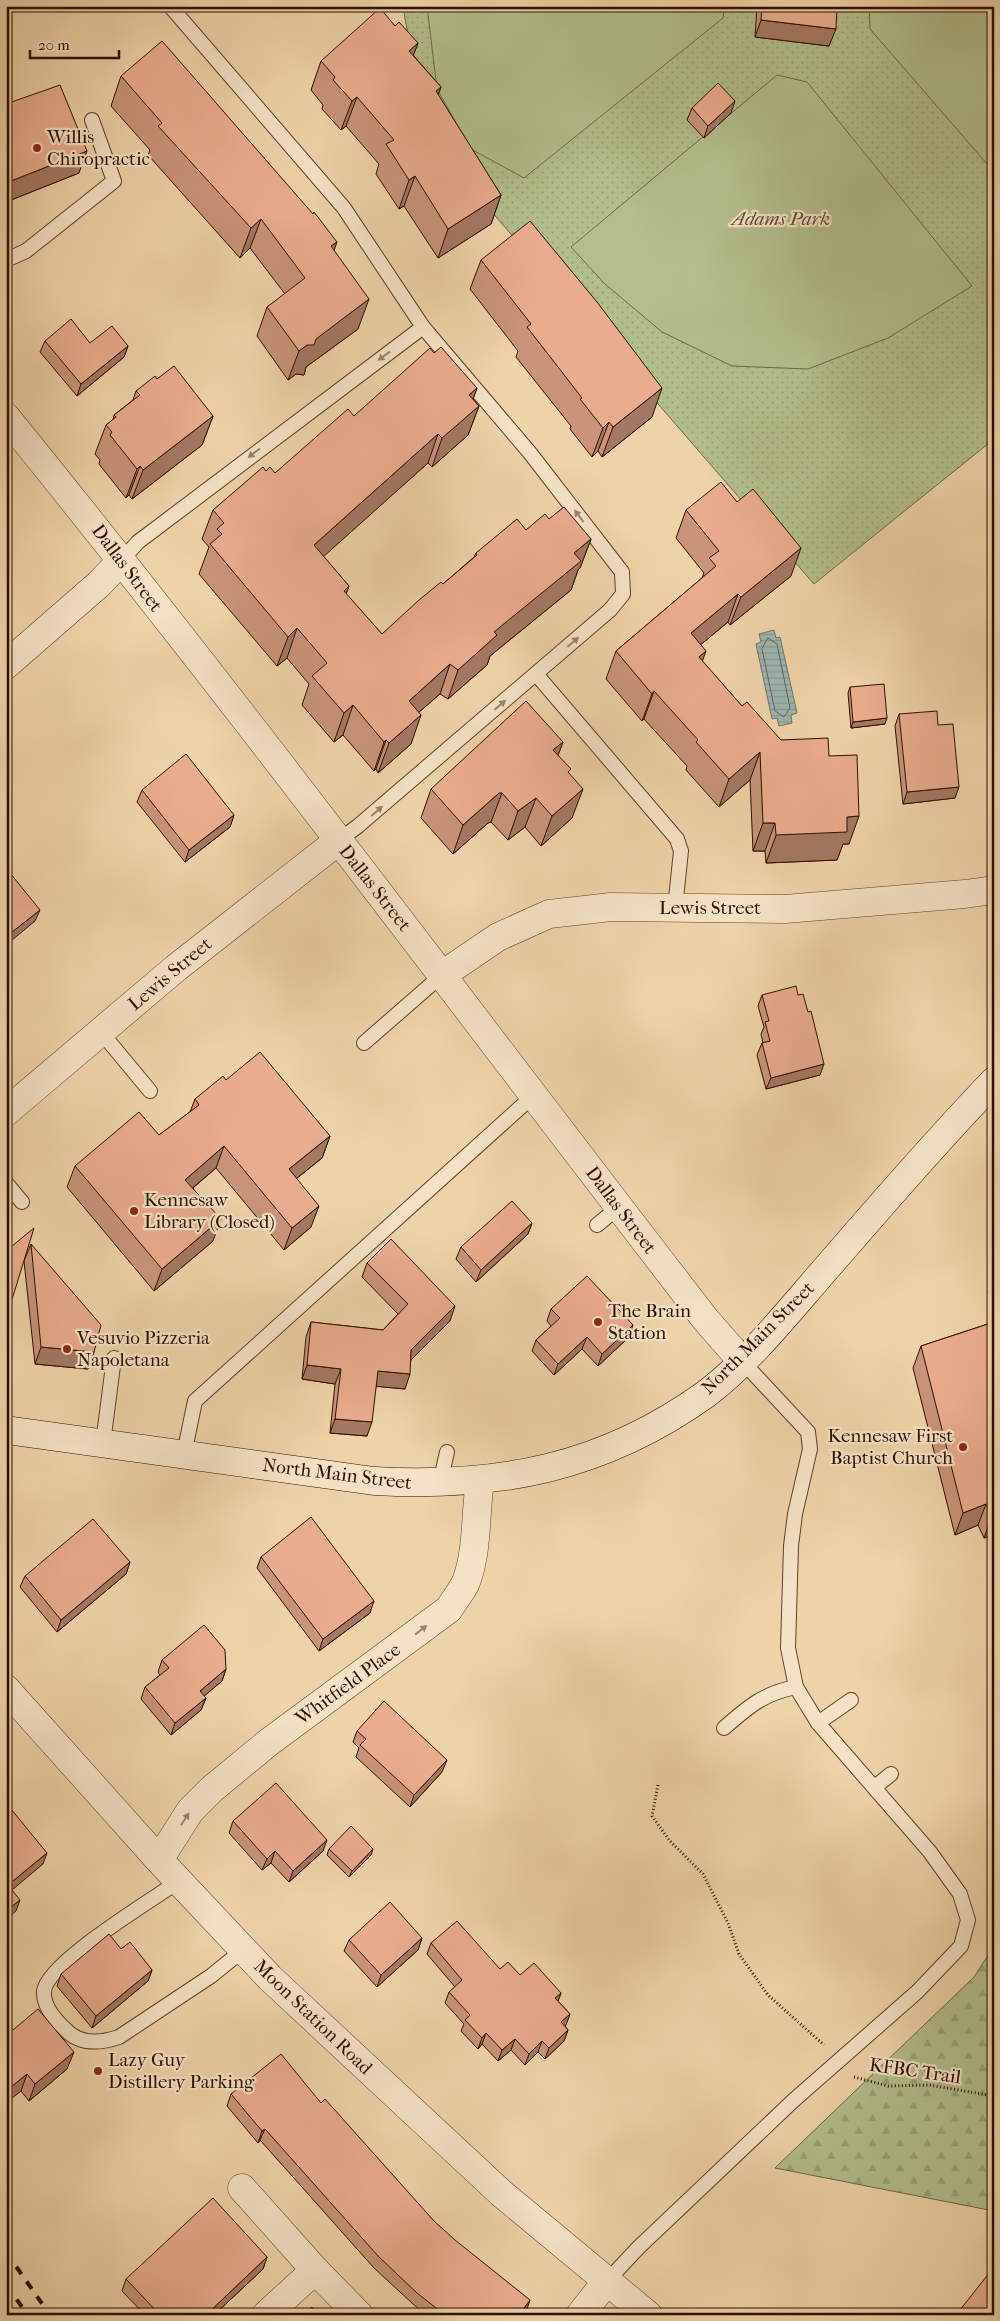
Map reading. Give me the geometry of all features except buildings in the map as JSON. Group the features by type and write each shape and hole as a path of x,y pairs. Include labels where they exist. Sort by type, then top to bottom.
{"street":[{"name":"Dallas Street","path":"6,417 338,841 706,1320 742,1361"},
{"path":"6,665 99,584 120,561"},
{"name":"Lewis Street","path":"6,1112 176,968 338,841"},
{"name":"Lewis Street","path":"442,976 498,937 549,914 611,907 785,909 994,890"},
{"name":"North Main Street","path":"6,1430 374,1481 440,1483 480,1481 577,1461 613,1448 644,1433 707,1393 777,1325 954,1123 994,1081"},
{"name":"Whitfield Place","path":"159,1860 190,1811 212,1789 269,1742 449,1609 465,1583 475,1546 475,1514 480,1481"},
{"name":"Moon Station Road","path":"6,1689 159,1860 270,1978 500,2193 648,2315"},
{"path":"242,2188 315,2270 359,2315"},
{"path":"266,2315 315,2270"},
{"path":"580,2315 607,2281"}],"lane":[{"path":"170,6 344,208 424,328 530,454 622,572 623,594 610,610 338,841"},
{"path":"6,260 26,251 114,181 92,120"},
{"path":"120,561 138,542 424,328"},
{"path":"536,674 677,839 681,851 675,908"},
{"path":"364,1042 442,976"},
{"path":"101,1032 150,1091"},
{"path":"184,1454 195,1401 534,1095"},
{"path":"6,1183 22,1202"},
{"path":"598,1225 619,1207"},
{"path":"102,1443 114,1358"},
{"path":"607,2281 639,2247 837,2062 917,1992 961,1946 968,1920 960,1894 930,1852 818,1723 796,1688 788,1648 790,1546 795,1514 810,1449 808,1432 742,1361"},
{"path":"440,1483 447,1452"},
{"path":"724,1728 756,1701 778,1691 796,1688"},
{"path":"818,1723 852,1700"},
{"path":"875,1787 891,1774"},
{"path":"179,1881 89,1943 48,1978 44,1992 46,2002 54,2018 72,2037 87,2042 103,2042 119,2037 211,1976 243,1950"}],"path":[{"name":"KFBC Trail","path":"658,1785 652,1816 670,1840 704,1874 728,1923 739,1954 768,1995 824,2045 837,2062 854,2077 888,2086 929,2085 994,2096"}],"green space":[{"name":"Adams Park","path":"403,6 994,6 994,439 814,584 471,188 429,100 413,54"},
{"path":"427,6 725,6 723,18 524,178 471,149 437,89"},
{"path":"994,6 994,172 870,29 869,7"},
{"path":"777,75 807,82 972,286 888,338 808,369 732,366 662,332 605,284 571,247"},
{"path":"994,1946 994,2211 775,2168 974,1977"}],"water":[{"path":"774,630 776,638 780,637 797,713 791,715 792,723 779,726 777,718 772,719 756,644 761,642 759,634"}],"railway":[{"path":"6,2252 50,2315"},
{"path":"6,2285 28,2315"}],"place":[{"name":"Willis Chiropractic","path":"37,148"},
{"name":"Kennesaw Library (Closed)","path":"134,1211"},
{"name":"The Brain Station","path":"598,1322"},
{"name":"Vesuvio Pizzeria Napoletana","path":"67,1349"},
{"name":"Kennesaw First Baptist Church","path":"963,1447"},
{"name":"Lazy Guy Distillery Parking","path":"98,2071"}]}
